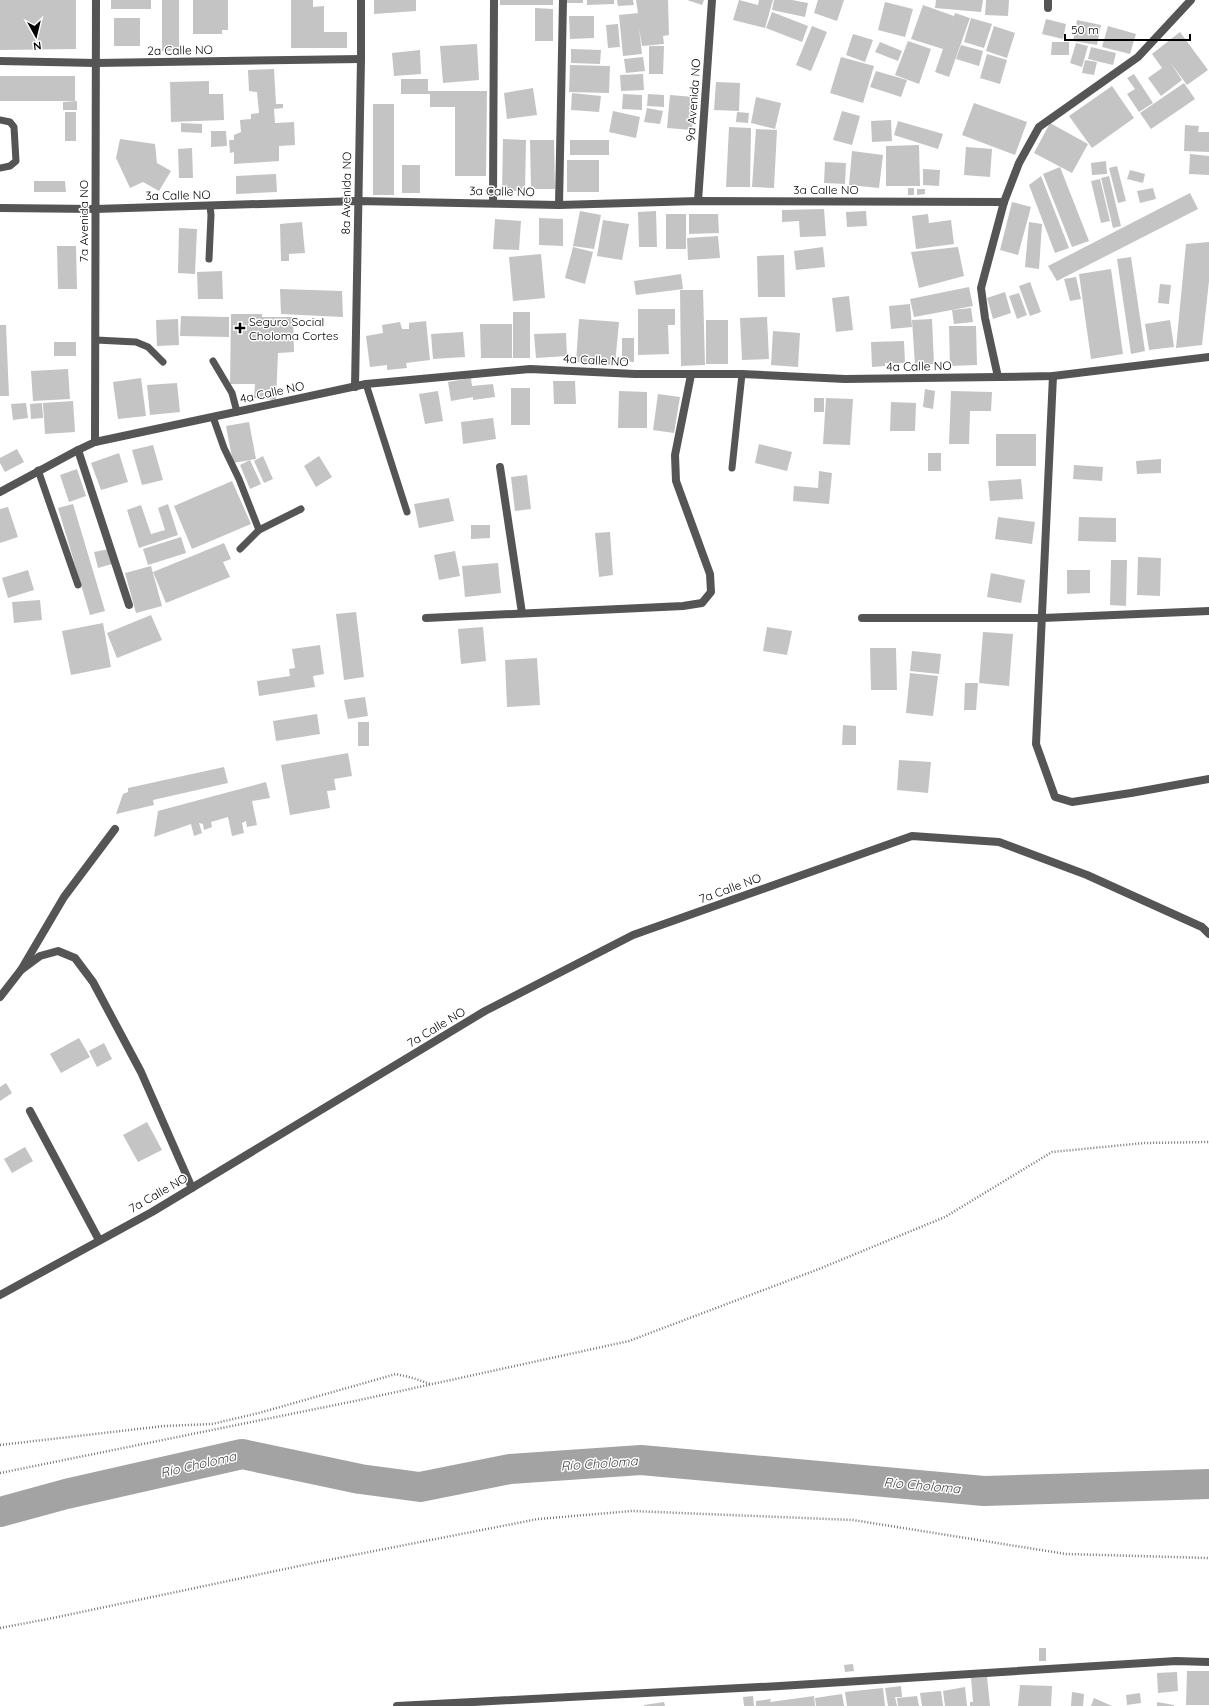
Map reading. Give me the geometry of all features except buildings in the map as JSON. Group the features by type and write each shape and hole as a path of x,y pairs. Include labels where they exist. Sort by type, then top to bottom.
{"street":[{"name":"7a Avenida NO","path":"95,442 96,0"},
{"name":"8a Avenida NO","path":"355,387 361,0"},
{"path":"494,0 494,203"},
{"path":"559,205 563,0"},
{"name":"9a Avenida NO","path":"698,201 712,0"},
{"path":"998,377 985,318 981,288 1004,202 1019,163 1039,127 1138,57 1191,0"},
{"name":"2a Calle NO","path":"0,61 96,63 361,59"},
{"name":"3a Calle NO","path":"0,208 95,209 357,201 559,205 698,201 1004,202"},
{"name":"4a Calle NO","path":"0,492 38,470 95,442 366,384 530,369 691,375 742,374 845,379 1053,376 1209,357"},
{"path":"426,618 683,606 702,603 711,592 710,574 676,480 675,455 691,375"},
{"path":"1053,376 1036,744 1055,796 1072,802 1209,779"},
{"path":"78,450 129,605"},
{"path":"500,467 522,613"},
{"path":"862,618 1043,618 1209,611"},
{"path":"0,997 20,970 64,897 115,828"},
{"name":"7a Calle NO","path":"1,1292 152,1212 485,1011 633,936 912,836 998,842 1087,875 1202,927 1209,934"},
{"path":"20,970 40,956 58,951 75,958 93,982 142,1072 192,1188"},
{"path":"30,1111 99,1240"},
{"path":"397,1706 780,1686 1168,1661 1209,1662"}],"lane":[{"path":"0,120 10,122 14,127 17,152 16,161 10,166 0,168"},
{"path":"209,259 210,206"},
{"path":"96,340 136,342 148,347 163,362"},
{"path":"213,361 232,393 237,412"},
{"path":"732,468 742,374"},
{"path":"366,384 407,512"},
{"path":"213,416 224,448 239,479 259,530"},
{"path":"38,470 78,585"},
{"path":"240,549 259,530 301,509"}],"path":[{"path":"0,1473 355,1401 630,1341 819,1269 945,1217 1052,1152 1144,1143 1209,1142"},
{"path":"0,1445 164,1426 212,1424 259,1413 396,1374 413,1378 430,1385"},
{"path":"0,1628 538,1519 632,1511 852,1520 1066,1554 1209,1558"}],"waterway":[{"name":"Río Choloma","path":"0,1512 66,1494 242,1454 360,1479 420,1487 510,1469 641,1460 984,1491 1209,1484"}],"place":[{"name":"Seguro Social Choloma Cortes","path":"240,328"}]}
